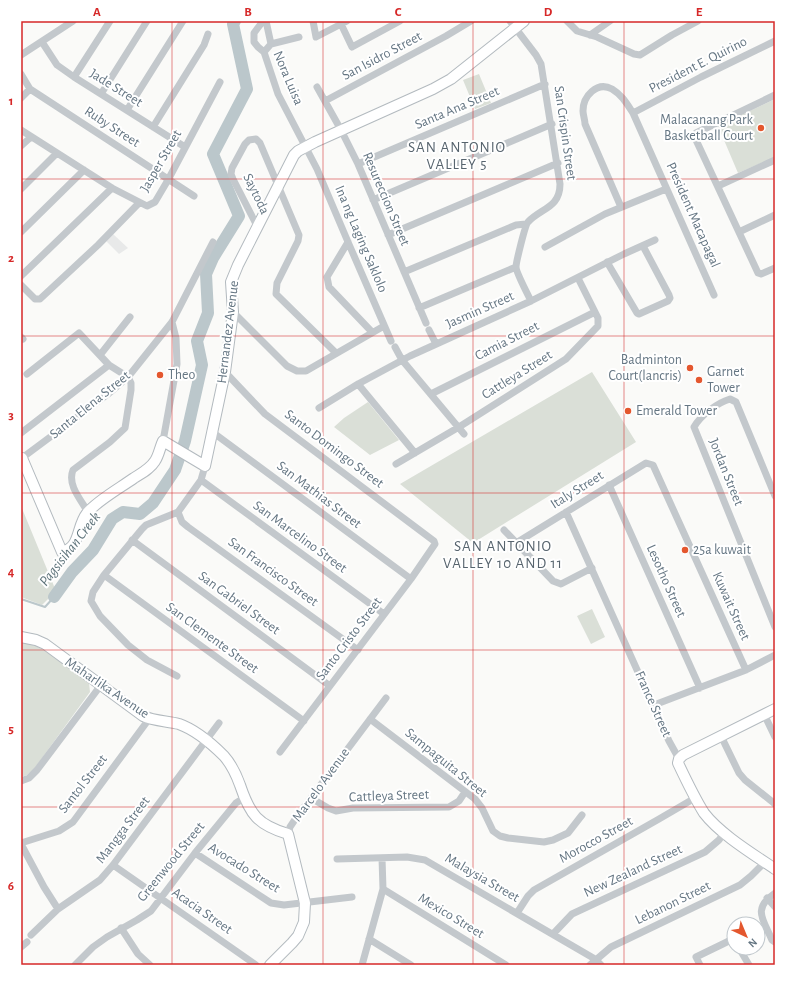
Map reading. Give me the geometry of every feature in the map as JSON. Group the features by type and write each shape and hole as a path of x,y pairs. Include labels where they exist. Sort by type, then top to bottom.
{"street":[{"path":"21,55 73,21"},
{"path":"74,78 110,21"},
{"path":"101,94 147,21"},
{"path":"126,110 183,21"},
{"name":"Nora Luisa","path":"263,21 254,33 253,37 258,47 264,52 278,94 306,147"},
{"path":"266,21 271,44"},
{"path":"313,21 316,37 344,23 352,47 400,21"},
{"name":"San Isidro Street","path":"325,101 471,21"},
{"name":"Hernandez Avenue","path":"178,512 201,480 224,372 233,312 232,282 257,226 294,155 298,151 341,130 433,89 451,78 513,25 524,21"},
{"path":"567,21 577,31 640,56 672,35 698,21"},
{"path":"590,35 610,21"},
{"name":"San Crispin Street","path":"513,25 536,54 541,64 558,163 560,192 555,201 548,208 526,224"},
{"path":"153,127 204,45 208,34"},
{"path":"264,52 271,44 299,37"},
{"name":"President E. Quirino","path":"633,113 775,41"},
{"name":"Jade Street","path":"42,42 57,65 74,78 185,147"},
{"name":"Ruby Street","path":"21,74 30,89 194,196"},
{"name":"Jasper Street","path":"21,130 112,188 147,206 155,202 168,180 220,82"},
{"name":"Santa Ana Street","path":"358,164 545,84"},
{"name":"President Macapagal","path":"621,206 585,124 583,110 586,97 594,89 602,86 611,88 619,94 633,113 714,295"},
{"name":"Resureccion Street","path":"317,87 358,164 419,308 436,344"},
{"path":"21,98 30,89"},
{"path":"775,95 696,132 696,140 758,273 761,274 775,268"},
{"path":"373,200 552,124"},
{"path":"21,146 31,137"},
{"name":"Saytoda","path":"257,226 231,174 232,168 245,144 249,140 256,139 260,143 278,185"},
{"name":"Ina ng Laging Saklolo","path":"306,147 393,344 402,360 464,434"},
{"path":"21,189 57,153"},
{"path":"718,186 775,160"},
{"path":"388,235 558,163"},
{"path":"21,232 84,170"},
{"path":"278,185 299,235 298,241 276,284 276,294 336,353"},
{"path":"21,276 112,188"},
{"path":"545,247 621,206 666,189"},
{"path":"21,285 35,299 40,299 98,245 139,203"},
{"path":"739,232 775,215"},
{"path":"404,272 516,225 526,224 516,267 531,301"},
{"name":"Jasmin Street","path":"319,408 358,384 402,360 531,301 607,262 655,240"},
{"name":"Santa Elena Street","path":"22,459 108,394 128,377 172,322 213,242"},
{"path":"348,242 327,278 328,287 372,332"},
{"path":"607,262 639,314 668,301 670,298 643,246"},
{"path":"419,308 516,267"},
{"name":"Cattleya Street","path":"396,464 459,427 566,359 578,348 598,326 598,318 578,278"},
{"path":"233,312 287,366 297,370 306,371 384,326"},
{"name":"Camia Street","path":"431,394 595,312"},
{"path":"100,355 130,317"},
{"path":"22,459 62,552 68,550 75,543 80,523 88,512 150,468 156,460 163,441 177,364 176,338 172,322"},
{"path":"27,374 79,333 109,365 128,377 131,383 125,428 110,442 73,470 71,475 71,484 88,512"},
{"path":"21,433 109,365"},
{"name":"Santo Domingo Street","path":"224,372 265,414 434,541"},
{"path":"358,384 415,453"},
{"name":"Jordan Street","path":"775,496 736,402 730,399 722,401 698,421 694,427 775,627"},
{"name":"San Mathias Street","path":"212,430 411,579"},
{"path":"163,441 204,466"},
{"name":"Italy Street","path":"516,543 646,463 653,465"},
{"name":"Kuwait Street","path":"653,465 746,670"},
{"name":"San Marcelino Street","path":"201,480 384,614"},
{"name":"Lesotho Street","path":"609,486 700,688"},
{"path":"176,676 147,660 128,645 100,616 91,601 92,592 104,575 146,525 178,512"},
{"name":"San Francisco Street","path":"178,512 182,522 188,527 358,650"},
{"name":"France Street","path":"566,512 669,741 679,759 678,763 695,798 705,814 724,833 775,869"},
{"path":"504,530 553,581 561,584 592,568"},
{"name":"San Gabriel Street","path":"132,540 330,686"},
{"name":"Santo Cristo Street","path":"280,752 411,579 434,546 434,541"},
{"name":"San Clemente Street","path":"104,575 304,721"},
{"name":"Maharlika Avenue","path":"21,637 36,640 45,644 143,716 180,724 193,730 224,756 233,768 249,809 257,818 269,828 288,834"},
{"path":"654,705 746,670 775,655"},
{"path":"21,780 29,778 37,770 101,685"},
{"name":"Marcelo Avenue","path":"270,965 292,944 298,936 304,922 305,903 288,834 290,827 386,698"},
{"path":"679,759 682,756 775,709"},
{"path":"764,714 775,737"},
{"name":"Santol Street","path":"21,844 59,832 73,822 149,718"},
{"name":"Sampaguita Street","path":"370,719 475,800 482,808 494,831 500,836 544,842 553,840 568,833 582,816"},
{"name":"Mangga Street","path":"31,936 58,909 97,883 113,865 219,723"},
{"path":"721,736 742,777 775,804"},
{"name":"Cattleya Street","path":"311,798 336,812 353,808 449,807 459,801 465,792"},
{"name":"Greenwood Street","path":"77,964 93,947 121,928 151,911 195,853 236,803 244,798"},
{"name":"Morocco Street","path":"517,913 528,896 534,890 695,798"},
{"name":"New Zealand Street","path":"553,934 572,914 705,852 719,840 724,833"},
{"path":"21,844 44,887 58,909"},
{"name":"Avocado Street","path":"195,853 271,903 284,905 352,897"},
{"name":"Malaysia Street","path":"337,859 407,857 425,860 553,934 595,963"},
{"path":"362,965 383,890 382,858"},
{"name":"Lebanon Street","path":"595,963 611,947 740,885 765,862"},
{"name":"Acacia Street","path":"113,865 256,965"},
{"name":"Mexico Street","path":"383,890 506,965"},
{"path":"775,893 767,898 760,909 761,915 772,940 775,942"},
{"path":"767,898 775,907"},
{"path":"121,928 138,954 150,965"},
{"path":"369,939 411,965"},
{"path":"700,965 696,957 726,942"},
{"path":"744,956 749,965"}],"shaded area":[{"path":"479,74 491,103 475,109 463,80"},
{"path":"775,99 775,157 738,173 718,126"},
{"path":"113,234 128,248 119,254 106,241"},
{"path":"592,372 636,442 473,543 400,484"},
{"path":"368,402 399,440 370,455 334,427 344,418"},
{"path":"21,506 56,591 42,605 21,597"},
{"path":"592,609 605,637 591,644 577,616"},
{"path":"21,642 36,646 45,651 89,683 90,692 34,769 27,775 21,777"}],"waterway":[{"name":"Pagsisihan Creek","path":"54,597 72,572 93,550 112,519 123,512 140,514 153,503 175,470 185,441 202,365 197,341 208,313 206,274 213,258 239,216 213,154 247,89 233,24 235,21"},
{"name":"Pagsisihan Creek","path":"21,599 45,607 54,597"}],"place":[{"name":"Malacanang Park Basketball Court","path":"761,128"},
{"name":"Badminton Court(lancris)","path":"690,368"},
{"name":"Theo","path":"160,375"},
{"name":"Garnet Tower","path":"699,380"},
{"name":"Emerald Tower","path":"628,411"},
{"name":"25a kuwait","path":"685,550"}],"district":[{"name":"SAN ANTONIO VALLEY 5","path":"457,156"},
{"name":"SAN ANTONIO VALLEY 10 AND 11","path":"503,554"}]}
